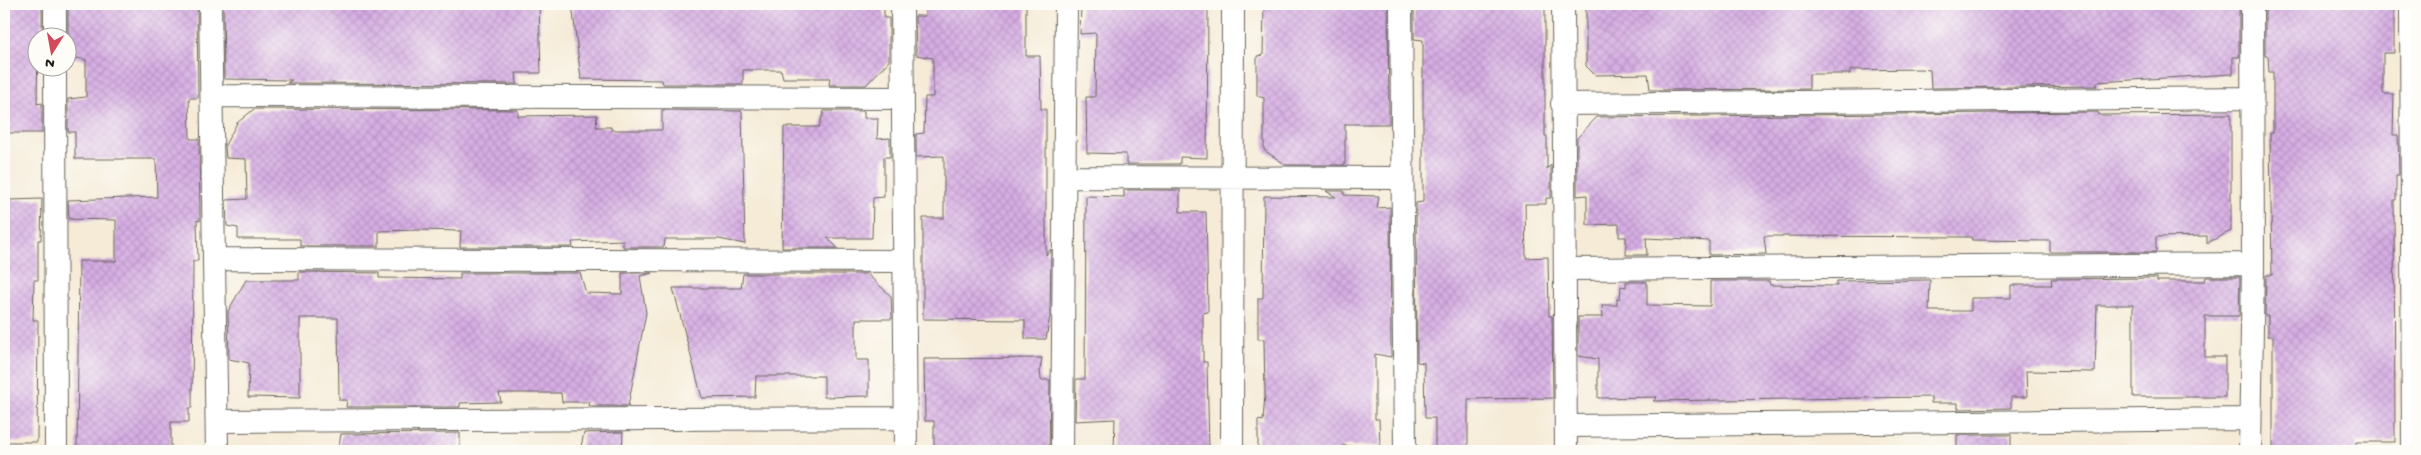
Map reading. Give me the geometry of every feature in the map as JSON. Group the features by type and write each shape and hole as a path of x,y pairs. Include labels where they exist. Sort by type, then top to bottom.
{"street":[{"path":"55,4 55,28"},
{"path":"210,4 217,451"},
{"path":"902,4 906,451"},
{"path":"1062,451 1066,4"},
{"path":"1232,451 1233,4"},
{"path":"1401,4 1401,178 1405,451"},
{"path":"1563,4 1562,104 1566,451"},
{"path":"2250,451 2253,264 2252,4"},
{"path":"2411,4 2414,451"},
{"path":"55,78 56,451"},
{"path":"212,96 903,98"},
{"path":"1562,104 2251,98"},
{"path":"1065,177 1401,178"},
{"path":"214,259 904,261"},
{"path":"1565,269 2253,264"},
{"path":"216,421 906,418"},
{"path":"1567,426 2250,419"}],"building":[{"path":"4,4 42,4 42,28 28,28 28,78 37,78 37,104 42,103 42,133 4,133"},
{"path":"68,4 197,4 198,98 189,98 190,139 199,139 200,221 197,220 198,261 193,261 192,408 189,408 189,422 171,422 171,451 77,451 79,261 116,261 116,220 69,219 68,200 157,197 156,159 75,159 75,132 68,132 68,99 86,97 86,60 78,58 78,28 68,28"},
{"path":"223,4 539,4 541,73 516,73 517,84 287,83 292,80 224,79"},
{"path":"572,4 884,4 884,18 889,18 889,61 866,85 829,85 830,78 783,78 781,70 743,70 743,84 663,84 662,80 581,79"},
{"path":"925,4 1026,4 1026,56 1040,56 1041,109 1046,109 1046,255 1051,249 1050,317 1046,339 1025,339 1025,320 923,319 923,218 944,218 944,156 916,157 916,134 924,133 925,97 933,97 933,58 916,55 915,16 925,16"},
{"path":"1081,4 1208,4 1207,158 1180,157 1180,164 1126,164 1126,154 1087,153 1086,97 1095,97 1096,33 1080,34"},
{"path":"1264,4 1388,4 1389,124 1345,124 1345,165 1286,165 1264,150 1264,98 1257,96 1257,56 1263,55"},
{"path":"1414,4 1545,4 1545,136 1547,136 1547,169 1551,165 1551,198 1546,198 1546,204 1525,204 1526,258 1548,257 1549,316 1552,316 1553,398 1468,399 1468,451 1435,451 1435,418 1425,418 1424,363 1417,362 1416,203 1423,202 1423,40 1414,39"},
{"path":"1586,4 2239,4 2239,57 2233,57 2233,74 2097,82 2097,86 1931,88 1930,70 1921,69 1850,70 1850,74 1809,74 1809,89 1650,90 1648,74 1595,75 1586,66"},
{"path":"2265,4 2385,4 2385,7 2394,7 2394,53 2383,53 2383,94 2394,94 2393,135 2398,135 2399,175 2396,175 2396,200 2394,200 2395,442 2356,442 2356,451 2273,451 2273,336 2268,336 2268,316 2265,316 2266,275 2272,275 2270,133 2273,133 2273,72 2269,72 2268,56 2265,56"},
{"path":"254,109 518,110 518,116 597,115 596,127 611,127 611,130 662,130 662,110 742,111 745,244 719,239 665,239 664,247 623,247 623,240 572,242 573,247 460,247 461,231 420,230 379,231 379,246 300,246 300,239 238,239 238,228 227,226 226,200 247,199 246,159 226,158 225,145 237,123"},
{"path":"824,111 864,111 864,118 878,118 877,139 890,138 890,157 884,157 884,197 873,198 872,238 827,238 838,248 782,248 784,127 819,127"},
{"path":"2098,112 2098,115 2231,114 2231,231 2207,243 2207,236 2156,237 2156,252 2050,252 2050,241 1972,240 1971,237 1764,236 1766,254 1709,255 1709,241 1646,238 1647,255 1626,255 1626,237 1619,237 1619,224 1587,225 1587,195 1577,196 1577,138 1597,117"},
{"path":"1124,190 1180,190 1180,212 1206,212 1208,312 1203,313 1203,362 1207,362 1209,451 1114,451 1115,419 1075,421 1076,379 1085,379 1086,196 1124,197"},
{"path":"1326,191 1344,191 1344,195 1379,196 1377,208 1390,207 1391,357 1375,354 1375,419 1379,419 1380,446 1343,446 1343,451 1258,451 1258,420 1263,421 1265,395 1264,339 1258,339 1258,298 1263,298 1264,196 1336,197"},
{"path":"42,199 41,240 38,240 38,280 34,280 33,320 38,320 37,442 4,442 4,205 10,205 10,200"},
{"path":"299,272 379,273 379,278 460,279 460,273 580,273 586,293 622,294 622,273 653,273 640,276 646,313 628,406 589,406 590,402 562,402 561,393 499,393 501,402 460,403 460,407 346,407 347,400 339,400 338,318 300,318 300,398 248,397 249,363 229,359 228,311 246,280 299,280"},
{"path":"743,274 867,274 891,296 892,319 856,319 856,360 869,360 869,396 824,397 824,376 756,376 755,397 702,398 673,288 741,288"},
{"path":"2206,277 2240,277 2239,316 2205,316 2205,357 2225,357 2225,397 2133,397 2133,305 2097,305 2095,372 2026,371 2027,397 2011,397 2011,408 1958,409 1958,403 1931,403 1931,397 1653,401 1657,397 1598,398 1598,359 1578,356 1578,317 1603,317 1602,305 1617,305 1621,286 1626,287 1626,282 1647,282 1647,305 1710,306 1710,281 1769,281 1770,285 1837,286 1837,281 1930,280 1929,311 1971,311 1971,298 2011,298 2011,285 2052,285 2051,279 2157,278 2157,281 2205,281"},
{"path":"1042,358 1041,380 1050,380 1049,451 934,451 934,421 925,421 924,359"},
{"path":"623,432 622,451 580,451 584,433"},
{"path":"460,433 460,451 338,451 341,434"},
{"path":"1957,435 2011,435 2011,451 1957,451"}]}
